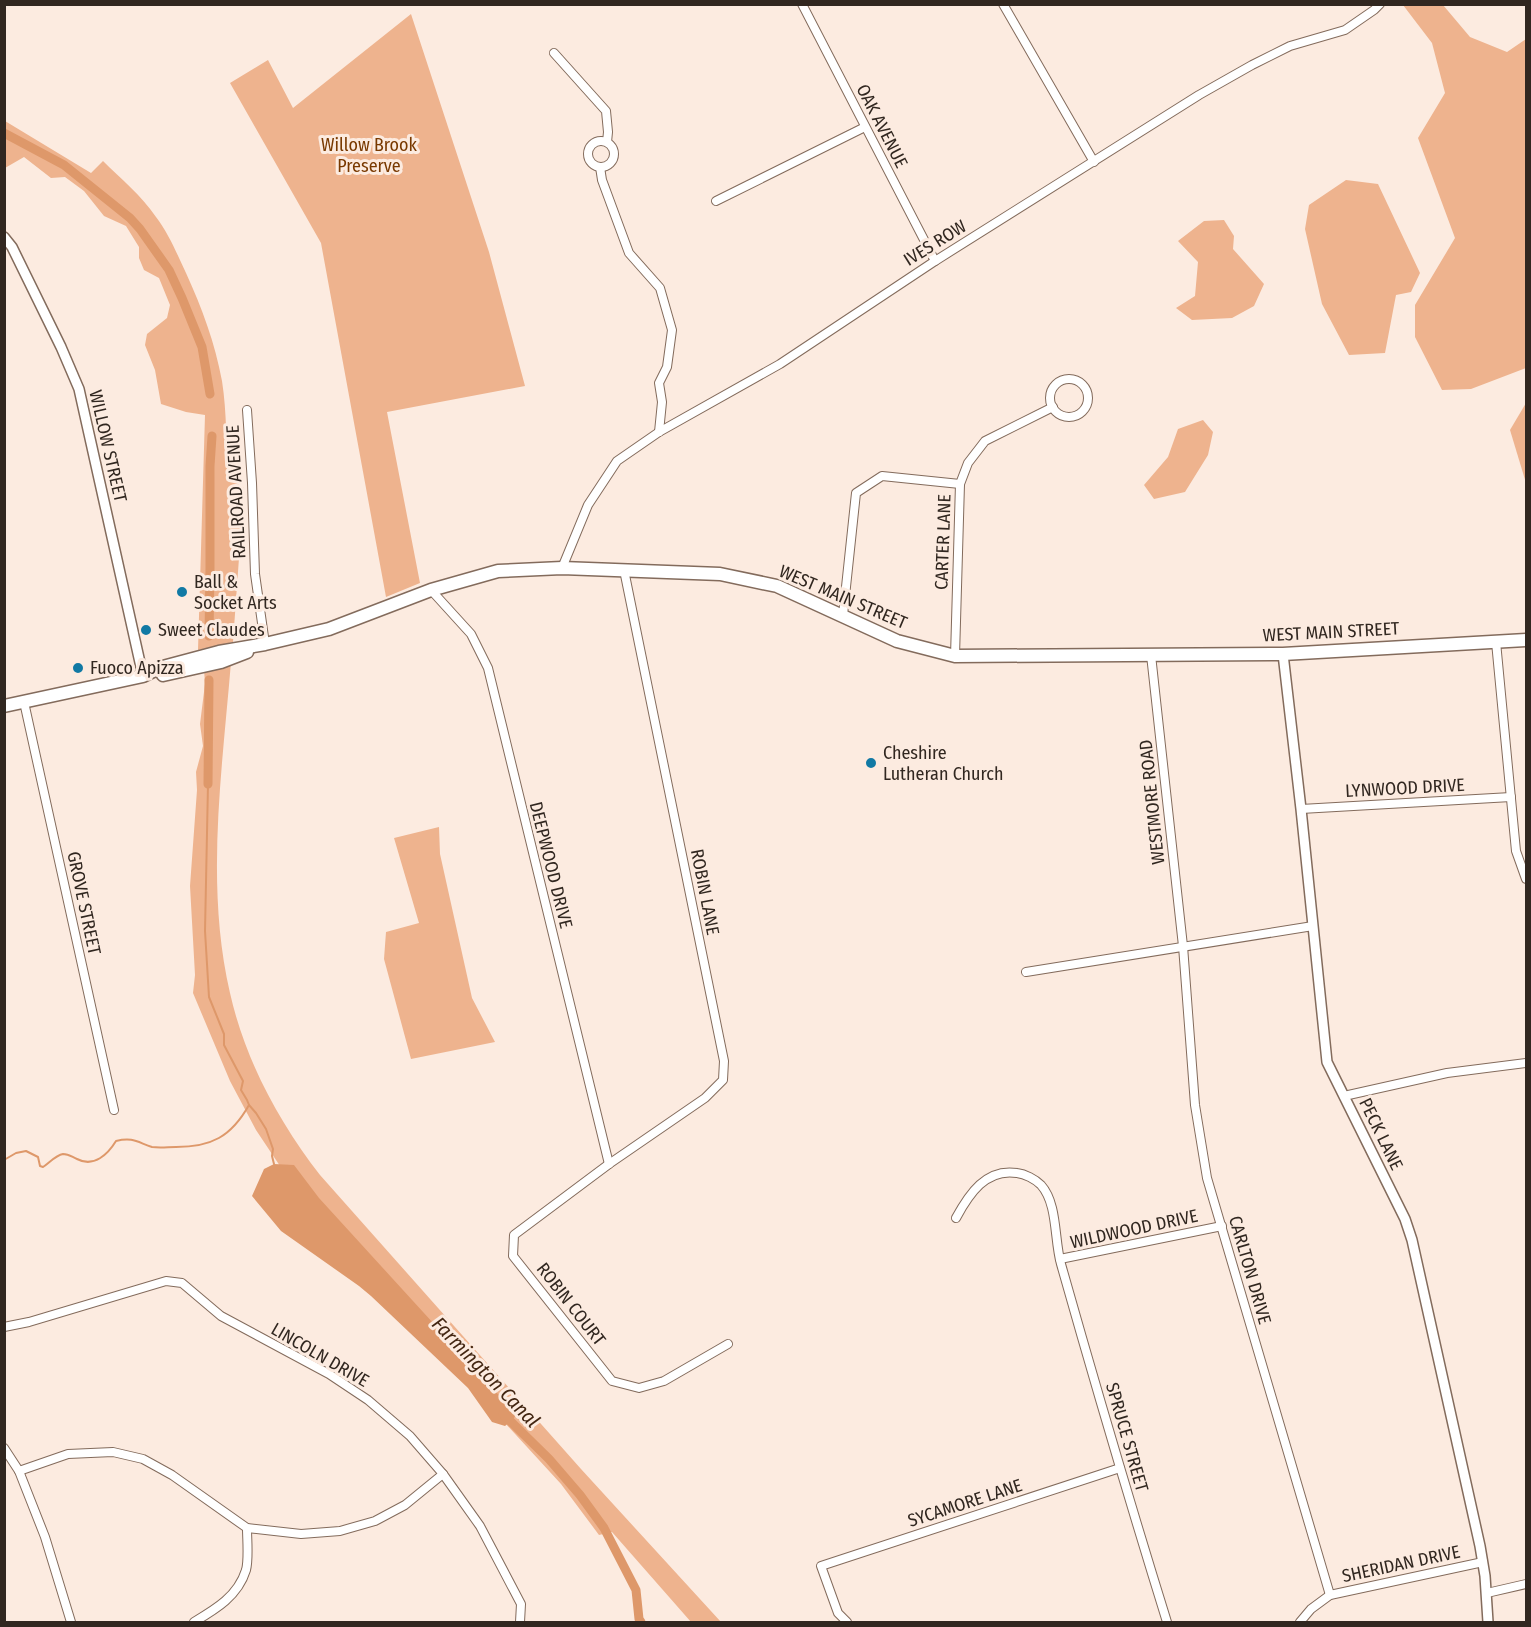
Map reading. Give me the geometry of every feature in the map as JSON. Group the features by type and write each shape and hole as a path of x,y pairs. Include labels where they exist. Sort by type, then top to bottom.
{"main road":[{"name":"WEST MAIN STREET","path":"4,706 230,660 265,644 329,629 431,590 498,571 562,568 725,575 777,586 897,641 955,656 1283,654 1527,640"}],"street":[{"name":"OAK AVENUE","path":"802,4 935,261"},
{"path":"1003,4 1094,162"},
{"name":"IVES ROW","path":"562,568 588,505 617,461 659,432 780,364 935,261 1199,95 1290,46 1345,30 1380,4"},
{"path":"554,53 606,111 607,142"},
{"path":"716,201 865,127"},
{"path":"598,141 607,142 613,147 615,156 608,166 600,167 590,161 589,150 598,141"},
{"path":"600,167 602,180 629,254 660,288 672,330 667,367 659,383 662,402 659,432"},
{"name":"WILLOW STREET","path":"4,237 12,247 62,347 79,389 143,676"},
{"path":"1073,380 1084,386 1088,398 1084,410 1074,417 1062,416 1053,407 1051,401 1053,390 1062,381 1073,380"},
{"name":"CARTER LANE","path":"955,656 960,484 968,463 985,441 1053,407"},
{"name":"RAILROAD AVENUE","path":"247,410 255,574 265,644"},
{"path":"843,615 856,493 882,476 960,484"},
{"name":"ROBIN LANE","path":"609,1164 705,1098 723,1080 724,1061 624,570"},
{"name":"DEEPWOOD DRIVE","path":"431,590 471,634 488,668 609,1164"},
{"path":"1496,642 1516,851 1527,879"},
{"name":"PECK LANE","path":"1283,654 1327,1062 1405,1219 1412,1240 1483,1562 1488,1623"},
{"name":"WESTMORE ROAD","path":"1151,655 1183,946"},
{"name":"GROVE STREET","path":"24,702 114,1110"},
{"name":"LYNWOOD DRIVE","path":"1301,809 1511,797"},
{"path":"1026,972 1313,926"},
{"name":"CARLTON DRIVE","path":"1183,946 1195,1105 1207,1178 1330,1595"},
{"path":"1344,1096 1448,1073 1527,1063"},
{"name":"ROBIN COURT","path":"609,1164 514,1234 513,1256 612,1381 639,1388 656,1383 728,1344"},
{"name":"WILDWOOD DRIVE","path":"956,1218 968,1197 985,1179 1006,1171 1025,1174 1040,1185 1051,1202 1060,1259 1222,1226"},
{"name":"SPRUCE STREET","path":"1060,1259 1167,1623"},
{"name":"LINCOLN DRIVE","path":"4,1327 29,1322 166,1281 182,1283 220,1316 328,1374 368,1400 410,1436 443,1473 480,1526 521,1604 520,1623"},
{"path":"4,1448 19,1471 45,1537 71,1623"},
{"path":"19,1471 68,1454 113,1452 142,1459 172,1474 247,1528 301,1534 340,1531 375,1521 405,1506 443,1473"},
{"name":"SYCAMORE LANE","path":"847,1623 838,1613 821,1566 1120,1468"},
{"path":"194,1623 221,1605 236,1591 246,1569 247,1528"},
{"name":"SHERIDAN DRIVE","path":"1300,1623 1311,1609 1330,1595 1483,1562"},
{"path":"1487,1593 1527,1584"}],"green space":[{"path":"1403,5 1443,5 1470,37 1507,52 1526,39 1526,368 1471,389 1442,390 1415,337 1415,305 1455,238 1418,138 1445,93 1432,43"},
{"name":"Willow Brook Preserve","path":"411,14 489,252 525,386 387,412 420,583 386,597 321,243 230,83 268,60 293,108"},
{"path":"5,121 91,173 103,161 137,194 161,224 192,286 212,339 222,381 228,477 244,488 233,642 198,650 205,415 161,404 155,370 145,345 147,334 167,318 170,305 159,278 144,270 139,258 139,247 126,226 104,216 84,191 65,177 51,178 24,157 5,168"},
{"path":"1346,180 1378,184 1420,273 1411,292 1396,295 1385,353 1349,355 1322,304 1305,229 1309,205"},
{"path":"1224,220 1234,236 1233,249 1264,284 1254,306 1232,318 1192,320 1176,308 1195,296 1198,262 1178,241 1204,221"},
{"path":"1526,403 1526,483 1510,430"},
{"path":"1203,420 1213,432 1208,455 1185,492 1154,499 1144,485 1168,457 1178,429"},
{"path":"231,662 220,787 218,911 222,952 236,1018 265,1089 291,1134 320,1175 581,1469 721,1622 691,1622 612,1532 599,1535 561,1484 383,1290 288,1178 256,1130 230,1081 193,993 195,975 190,886 197,790 196,772 203,746 200,724 205,684 204,669"},
{"path":"439,827 440,854 472,998 495,1042 411,1059 384,959 386,932 419,923 394,838"}],"shaded area":[{"path":"274,1164 294,1165 319,1198 517,1415 505,1426 492,1422 468,1388 371,1296 281,1231 252,1196 264,1169"}],"waterway":[{"name":"Farmington Canal","path":"4,133 64,165 130,218 140,229 169,270 182,298 202,347 210,394"},
{"name":"Farmington Canal","path":"209,636 212,436"},
{"name":"Farmington Canal","path":"208,784 209,680"},
{"path":"208,784 205,931 209,997 224,1034 224,1045 243,1081 241,1090 266,1129 273,1149 274,1164"},
{"path":"4,1160 16,1153 26,1151 38,1157 40,1166 43,1167 55,1157 63,1154 83,1161 95,1161 109,1151 116,1141 122,1140 135,1141 152,1147 200,1145 219,1138 227,1132 249,1105"},
{"name":"Farmington Canal","path":"503,1414 549,1459 580,1495 604,1528 636,1590 641,1622"}],"place":[{"name":"Ball & Socket Arts","path":"182,592"},
{"name":"Sweet Claudes","path":"146,630"},
{"name":"Fuoco Apizza","path":"78,668"},
{"name":"Cheshire Lutheran Church","path":"871,763"}]}
